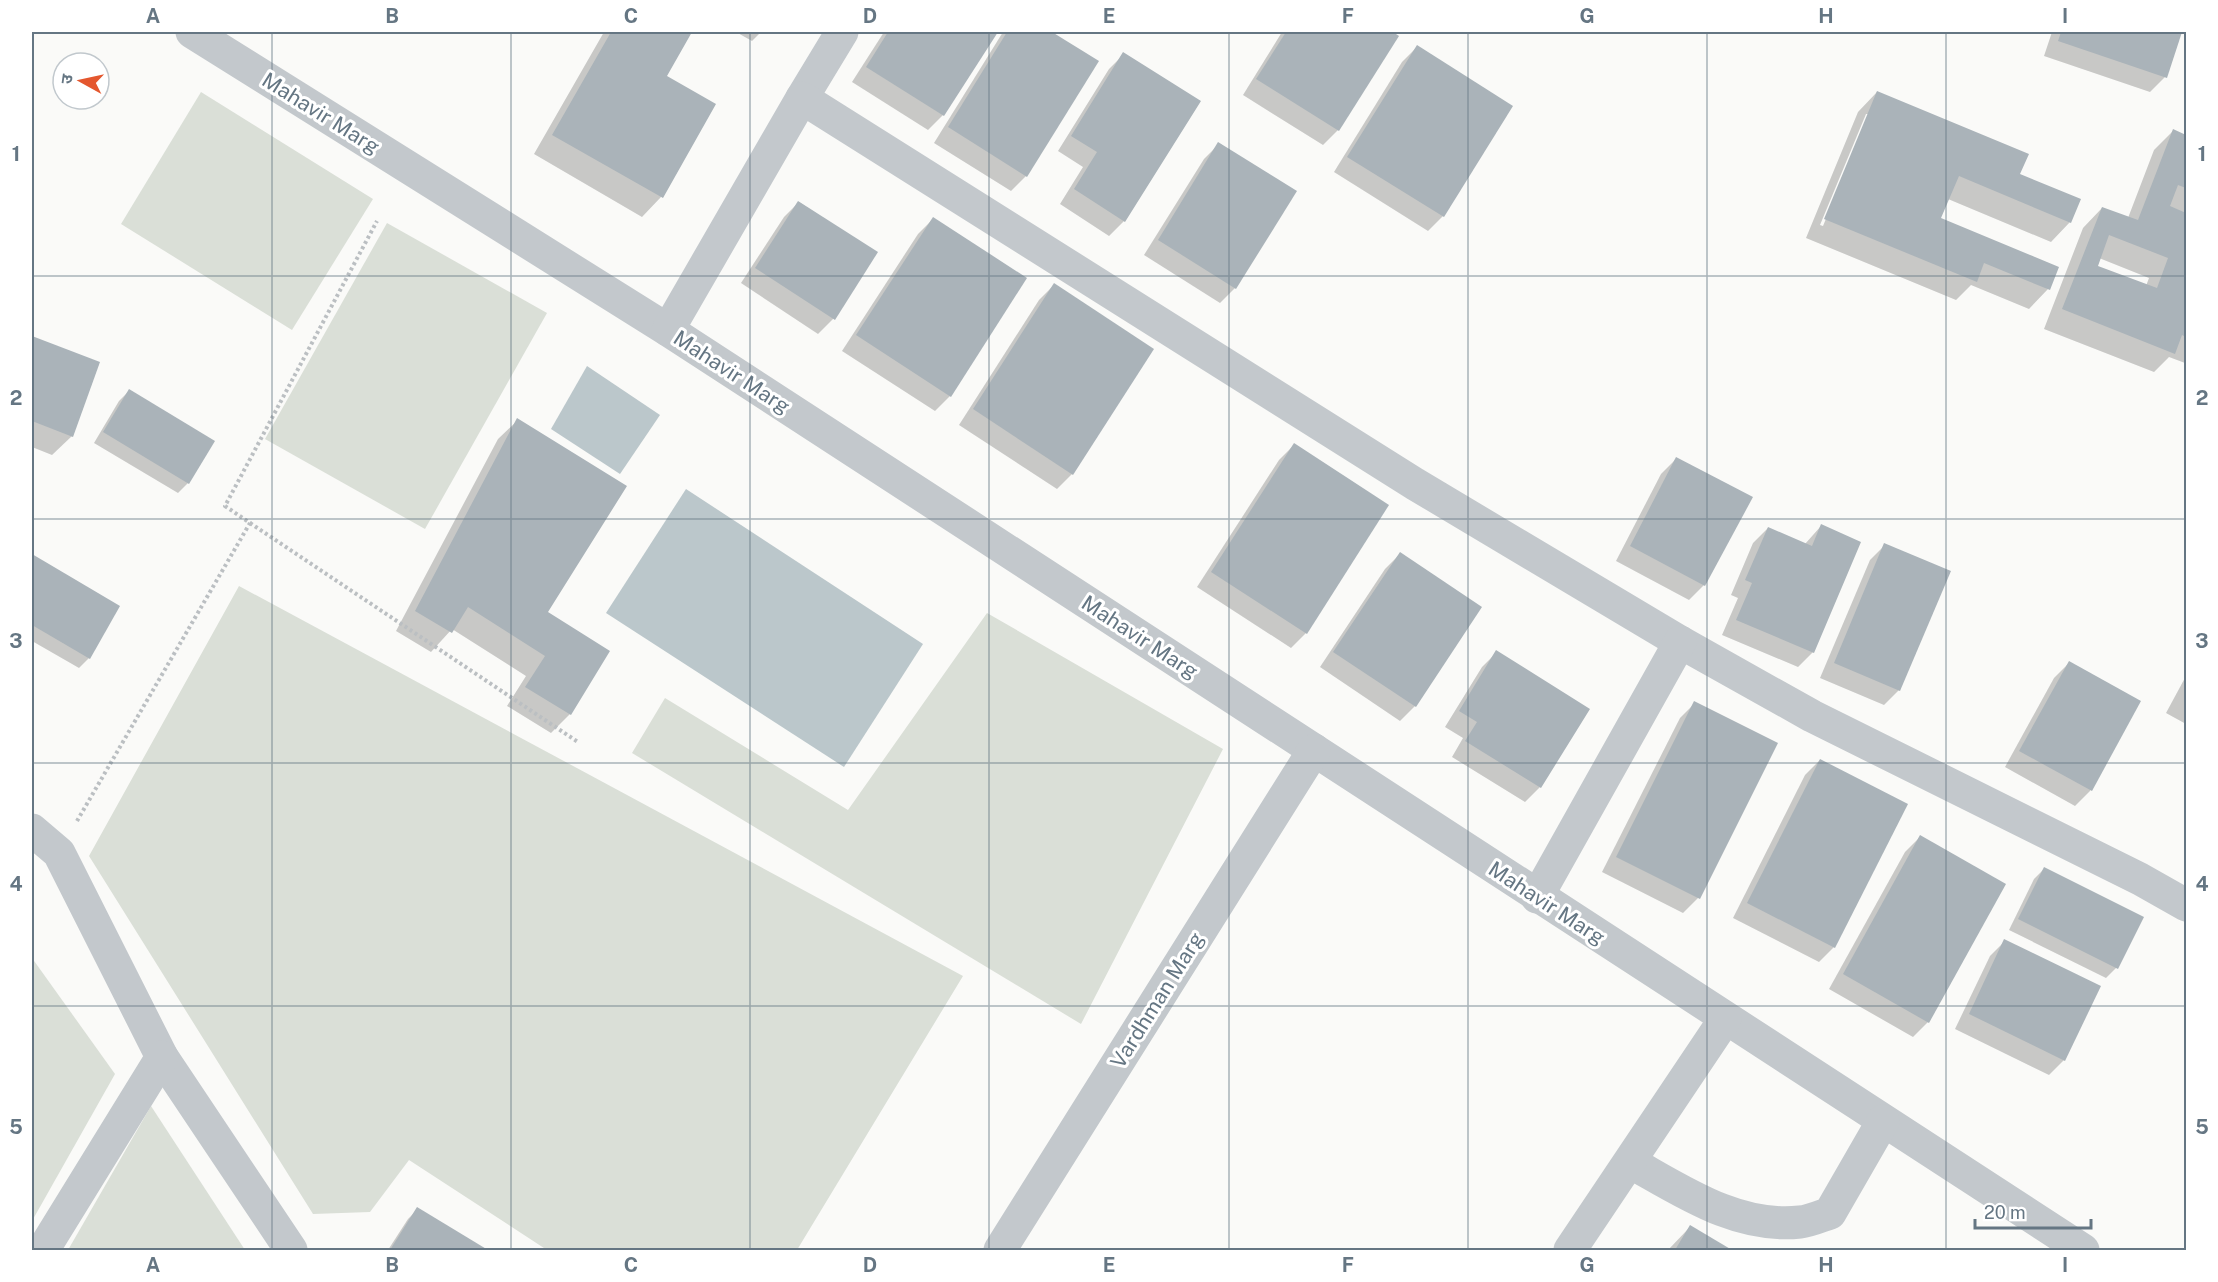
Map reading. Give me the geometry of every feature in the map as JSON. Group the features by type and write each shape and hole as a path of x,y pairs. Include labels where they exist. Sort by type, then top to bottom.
{"street":[{"name":"Mahavir Marg","path":"192,32 668,330 2083,1251"},
{"path":"668,330 842,32"},
{"path":"802,98 1415,484 1680,642 1812,716 2140,879 2187,905"},
{"path":"1537,897 1680,642"},
{"name":"Vardhman Marg","path":"1000,1251 1314,750"},
{"path":"32,830 58,853 162,1057 291,1251"},
{"path":"1570,1251 1725,1019"},
{"path":"43,1251 162,1057"},
{"path":"1630,1162 1691,1197 1725,1211 1762,1223 1801,1222 1830,1213 1883,1121"}],"path":[{"path":"377,221 225,506 578,742"},
{"path":"58,853 250,524"}],"shaded area":[{"path":"201,92 373,199 292,330 121,224"},
{"path":"387,223 547,313 425,529 265,439"},
{"path":"587,366 660,415 620,474 551,429"},
{"path":"686,489 923,644 844,767 606,613"},
{"path":"239,586 963,976 797,1250 547,1250 409,1160 370,1212 313,1214 89,856"},
{"path":"987,613 1223,749 1081,1024 632,753 665,698 848,810"},
{"path":"32,958 115,1074 32,1221"},
{"path":"151,1106 245,1250 68,1250"}],"building":[{"path":"611,32 692,32 667,76 716,104 663,198 552,135"},
{"path":"888,32 998,32 944,116 866,67"},
{"path":"1007,32 1052,32 1099,61 1027,177 948,127"},
{"path":"1286,32 1393,32 1399,36 1339,131 1256,79"},
{"path":"2061,32 2182,32 2167,78 2058,41"},
{"path":"1417,45 1513,106 1444,217 1347,157"},
{"path":"1123,52 1201,101 1125,222 1074,189 1097,152 1071,136"},
{"path":"1877,91 2029,154 2020,174 2081,199 2071,223 1959,176 1941,218 2059,267 2050,290 1984,263 1977,282 1824,219"},
{"path":"2173,129 2186,135 2186,188 2178,185 2170,206 2186,213 2186,337 2182,335 2175,354 2062,309 2102,207 2138,220","holes":["2109,235 2168,258 2157,288 2098,266"]},
{"path":"1218,142 1297,191 1236,289 1158,240"},
{"path":"798,201 878,252 835,320 755,268"},
{"path":"933,217 1027,278 951,397 856,335"},
{"path":"1054,283 1154,349 1073,475 973,409"},
{"path":"32,336 100,362 73,437 32,421"},
{"path":"129,389 215,441 189,484 103,432"},
{"path":"517,418 627,486 548,612 610,651 571,715 525,687 545,656 468,607 452,633 415,611"},
{"path":"1294,443 1389,505 1307,634 1211,572"},
{"path":"1676,457 1753,497 1705,586 1630,546"},
{"path":"1821,524 1861,542 1814,653 1736,620 1752,583 1745,580 1768,527 1812,546"},
{"path":"1884,543 1951,571 1900,691 1834,663"},
{"path":"1400,552 1482,607 1416,707 1333,652"},
{"path":"32,554 120,606 90,659 32,625"},
{"path":"1496,650 1590,709 1541,788 1465,741 1477,722 1459,711"},
{"path":"2069,661 2141,701 2092,791 2019,751"},
{"path":"1694,701 1778,743 1700,899 1616,857"},
{"path":"1820,759 1908,804 1835,948 1747,903"},
{"path":"1920,835 2006,884 1929,1023 1843,974"},
{"path":"2044,867 2144,917 2118,969 2018,919"},
{"path":"2004,939 2101,986 2065,1061 1969,1014"},
{"path":"417,1207 488,1250 390,1250"},
{"path":"1690,1225 1732,1250 1675,1250"}]}
